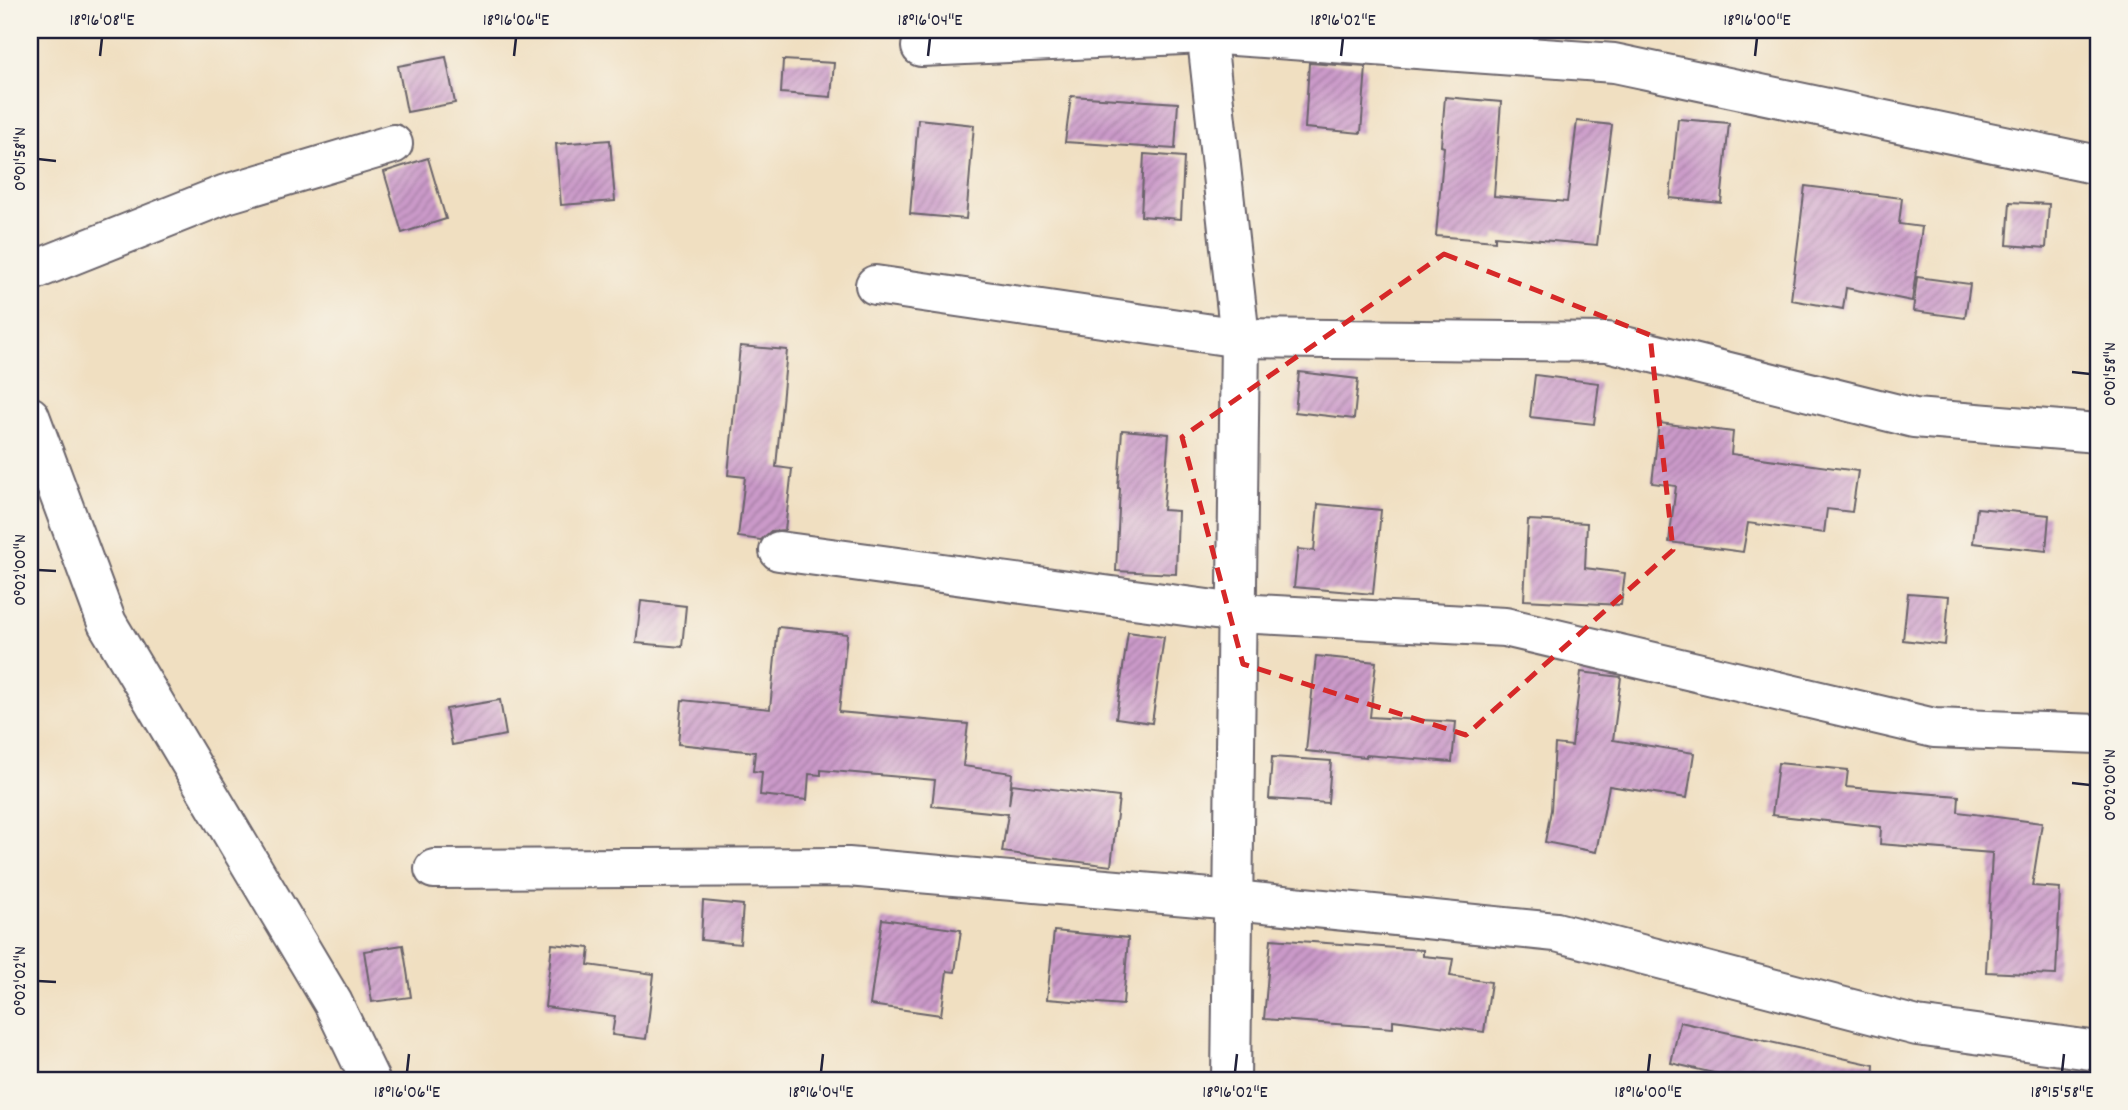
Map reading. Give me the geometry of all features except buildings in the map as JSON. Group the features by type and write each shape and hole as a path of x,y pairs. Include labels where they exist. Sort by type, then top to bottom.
{"street":[{"path":"1205,32 1240,338 1231,1080"},
{"path":"921,47 1205,32 1614,63 2098,165"},
{"path":"30,272 226,194 393,144"},
{"path":"875,285 1240,338 1608,342 1914,418 2098,433"},
{"path":"30,416 107,623 333,1003 370,1080"},
{"path":"779,551 1237,613 1505,627 1934,728 2098,734"},
{"path":"434,869 848,867 1234,900 1556,932 1917,1026 2098,1051"}],"highlighted area":[{"path":"1444,254 1650,335 1673,550 1466,735 1243,664 1182,437"}]}
